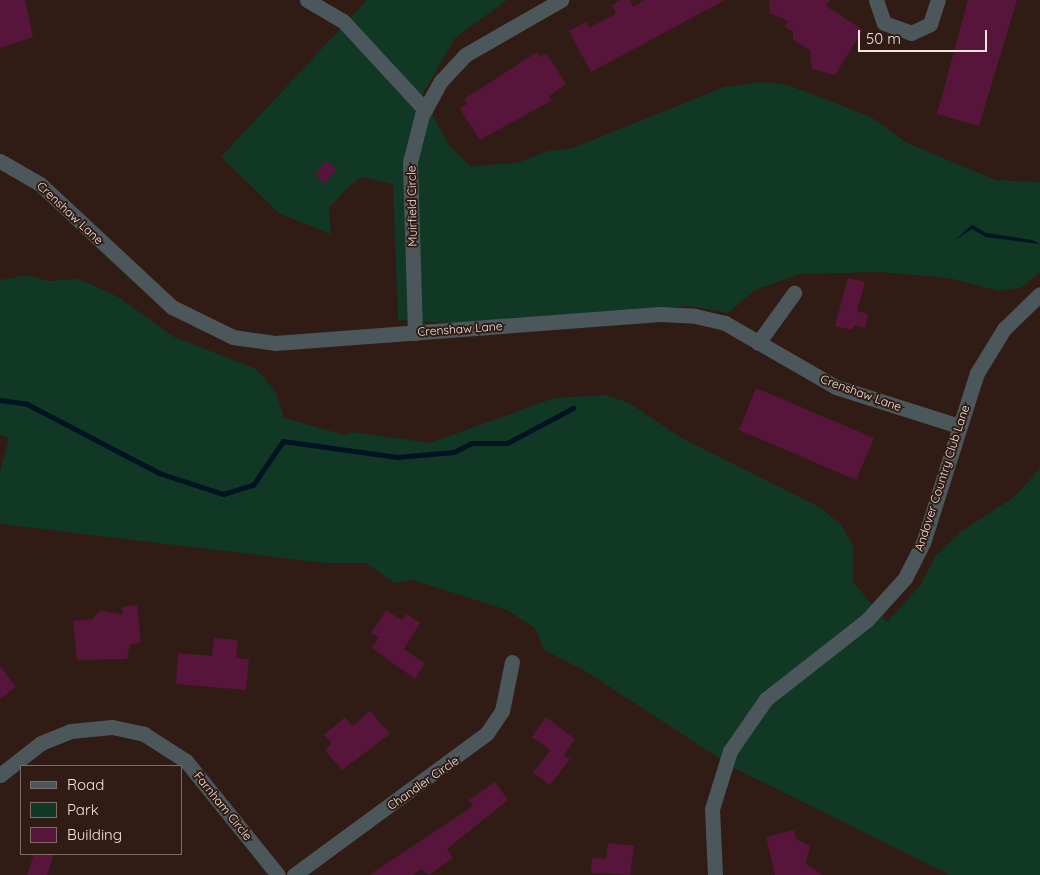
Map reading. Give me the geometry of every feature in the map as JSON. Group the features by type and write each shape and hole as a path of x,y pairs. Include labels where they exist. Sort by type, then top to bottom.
{"street":[{"path":"307,0 343,21 425,110"},
{"name":"Muirfield Circle","path":"415,333 410,162 425,110 442,81 465,56 561,0"},
{"path":"876,0 884,23 911,33 930,24 938,0"},
{"name":"Crenshaw Lane","path":"0,161 40,184 154,292 200,323 234,336 275,343 660,314 725,323 836,387 959,426"},
{"path":"758,343 794,293"},
{"name":"Andover Country Club Lane","path":"715,875 712,809 730,751 766,699 872,616 905,578 923,543 959,426 989,350 1040,294"},
{"name":"Chandler Circle","path":"294,875 487,733 502,711 512,662"},
{"name":"Farnham Circle","path":"0,775 41,743 71,731 112,727 144,734 186,761 278,875"}],"green space":[{"path":"367,0 507,0 455,38 422,95 448,144 470,166 516,163 549,151 573,148 724,87 761,82 788,85 871,117 907,143 996,180 1040,182 1040,272 1020,288 999,291 949,278 879,272 800,274 755,290 728,313 689,306 450,323 398,320 393,184 362,177 349,186 329,208 331,234 280,214 221,157"},
{"path":"28,275 48,281 79,279 118,297 174,337 256,369 276,392 284,418 344,435 352,432 430,443 554,398 606,395 629,403 683,439 821,508 842,526 853,546 853,582 887,622 920,586 936,555 962,531 1014,497 1040,468 1040,875 950,875 734,768 587,672 544,650 535,628 507,610 413,580 395,583 366,563 325,563 0,524 0,472 9,438 0,435 0,280"}],"water":[{"path":"972,225 986,233 1032,240 1040,244 986,237 972,229 955,240"}],"building":[{"path":"0,0 25,0 33,37 0,48"},
{"path":"621,0 630,0 633,7 645,0 725,0 591,72 569,31 586,22 589,28 616,14 612,5"},
{"path":"769,0 830,0 826,6 863,30 835,75 812,69 810,50 793,40 793,31 784,27 788,21 770,13"},
{"path":"968,0 1017,0 979,126 937,114"},
{"path":"537,52 539,57 546,53 566,84 549,96 552,100 480,140 460,109 467,104 464,99"},
{"path":"326,161 337,169 325,183 315,175"},
{"path":"848,278 865,282 857,311 868,314 865,328 854,325 852,330 835,326"},
{"path":"756,388 874,438 856,480 739,430"},
{"path":"137,605 141,643 130,644 127,659 77,660 73,621 92,619 101,610 123,615 122,607"},
{"path":"386,610 401,620 407,614 420,623 404,649 425,663 415,679 372,648 379,637 371,633"},
{"path":"214,638 238,640 236,658 249,659 246,690 176,684 178,653 212,656"},
{"path":"0,666 16,687 0,699"},
{"path":"370,711 390,734 342,770 325,750 332,744 324,735 345,717 353,726"},
{"path":"546,717 575,739 564,755 570,759 550,785 533,773 550,750 532,737"},
{"path":"495,782 508,800 447,849 453,858 429,875 421,869 413,875 369,875 473,806 469,800"},
{"path":"794,830 796,839 810,846 806,864 823,875 775,875 766,837"},
{"path":"608,843 634,846 630,875 591,873 592,858 606,859"},
{"path":"34,855 54,855 47,875 27,875"}],"waterway":[{"path":"0,400 27,404 159,473 223,494 253,485 283,441 397,457 454,452 472,443 507,443 573,408"}]}
